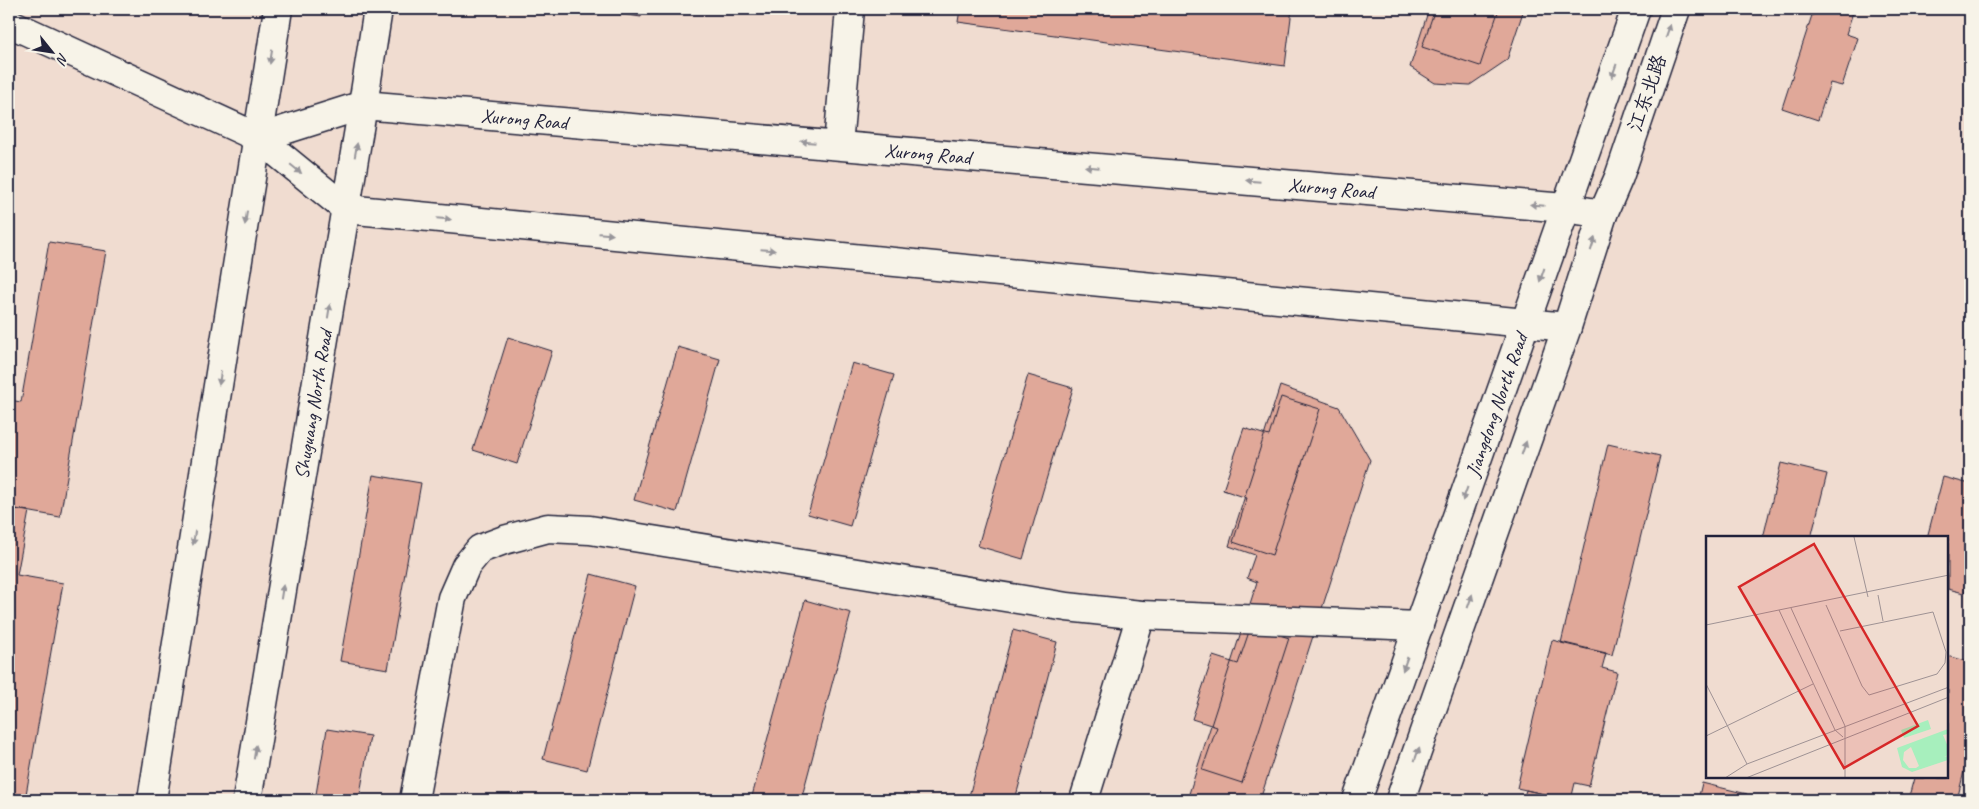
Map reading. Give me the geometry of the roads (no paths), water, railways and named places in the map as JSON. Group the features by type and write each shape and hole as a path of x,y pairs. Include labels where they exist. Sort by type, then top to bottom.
{"main road":[{"path":"152,800 259,138 278,9"},
{"name":"Shuguang North Road","path":"247,800 364,105 378,9"},
{"path":"838,144 850,9"},
{"name":"Jiangdong North Road","path":"1356,800 1636,9"},
{"name":"Jiangdong North Road","path":"1400,800 1566,327 1603,214 1619,177 1676,9"},
{"path":"9,23 259,138 346,209 1566,327"},
{"name":"Xurong Road","path":"259,138 364,105 838,144 1565,208 1603,214"},
{"path":"414,800 452,598 466,566 480,548 548,528 599,532 1067,607 1141,615 1418,626"},
{"path":"1084,800 1141,615"}]}
